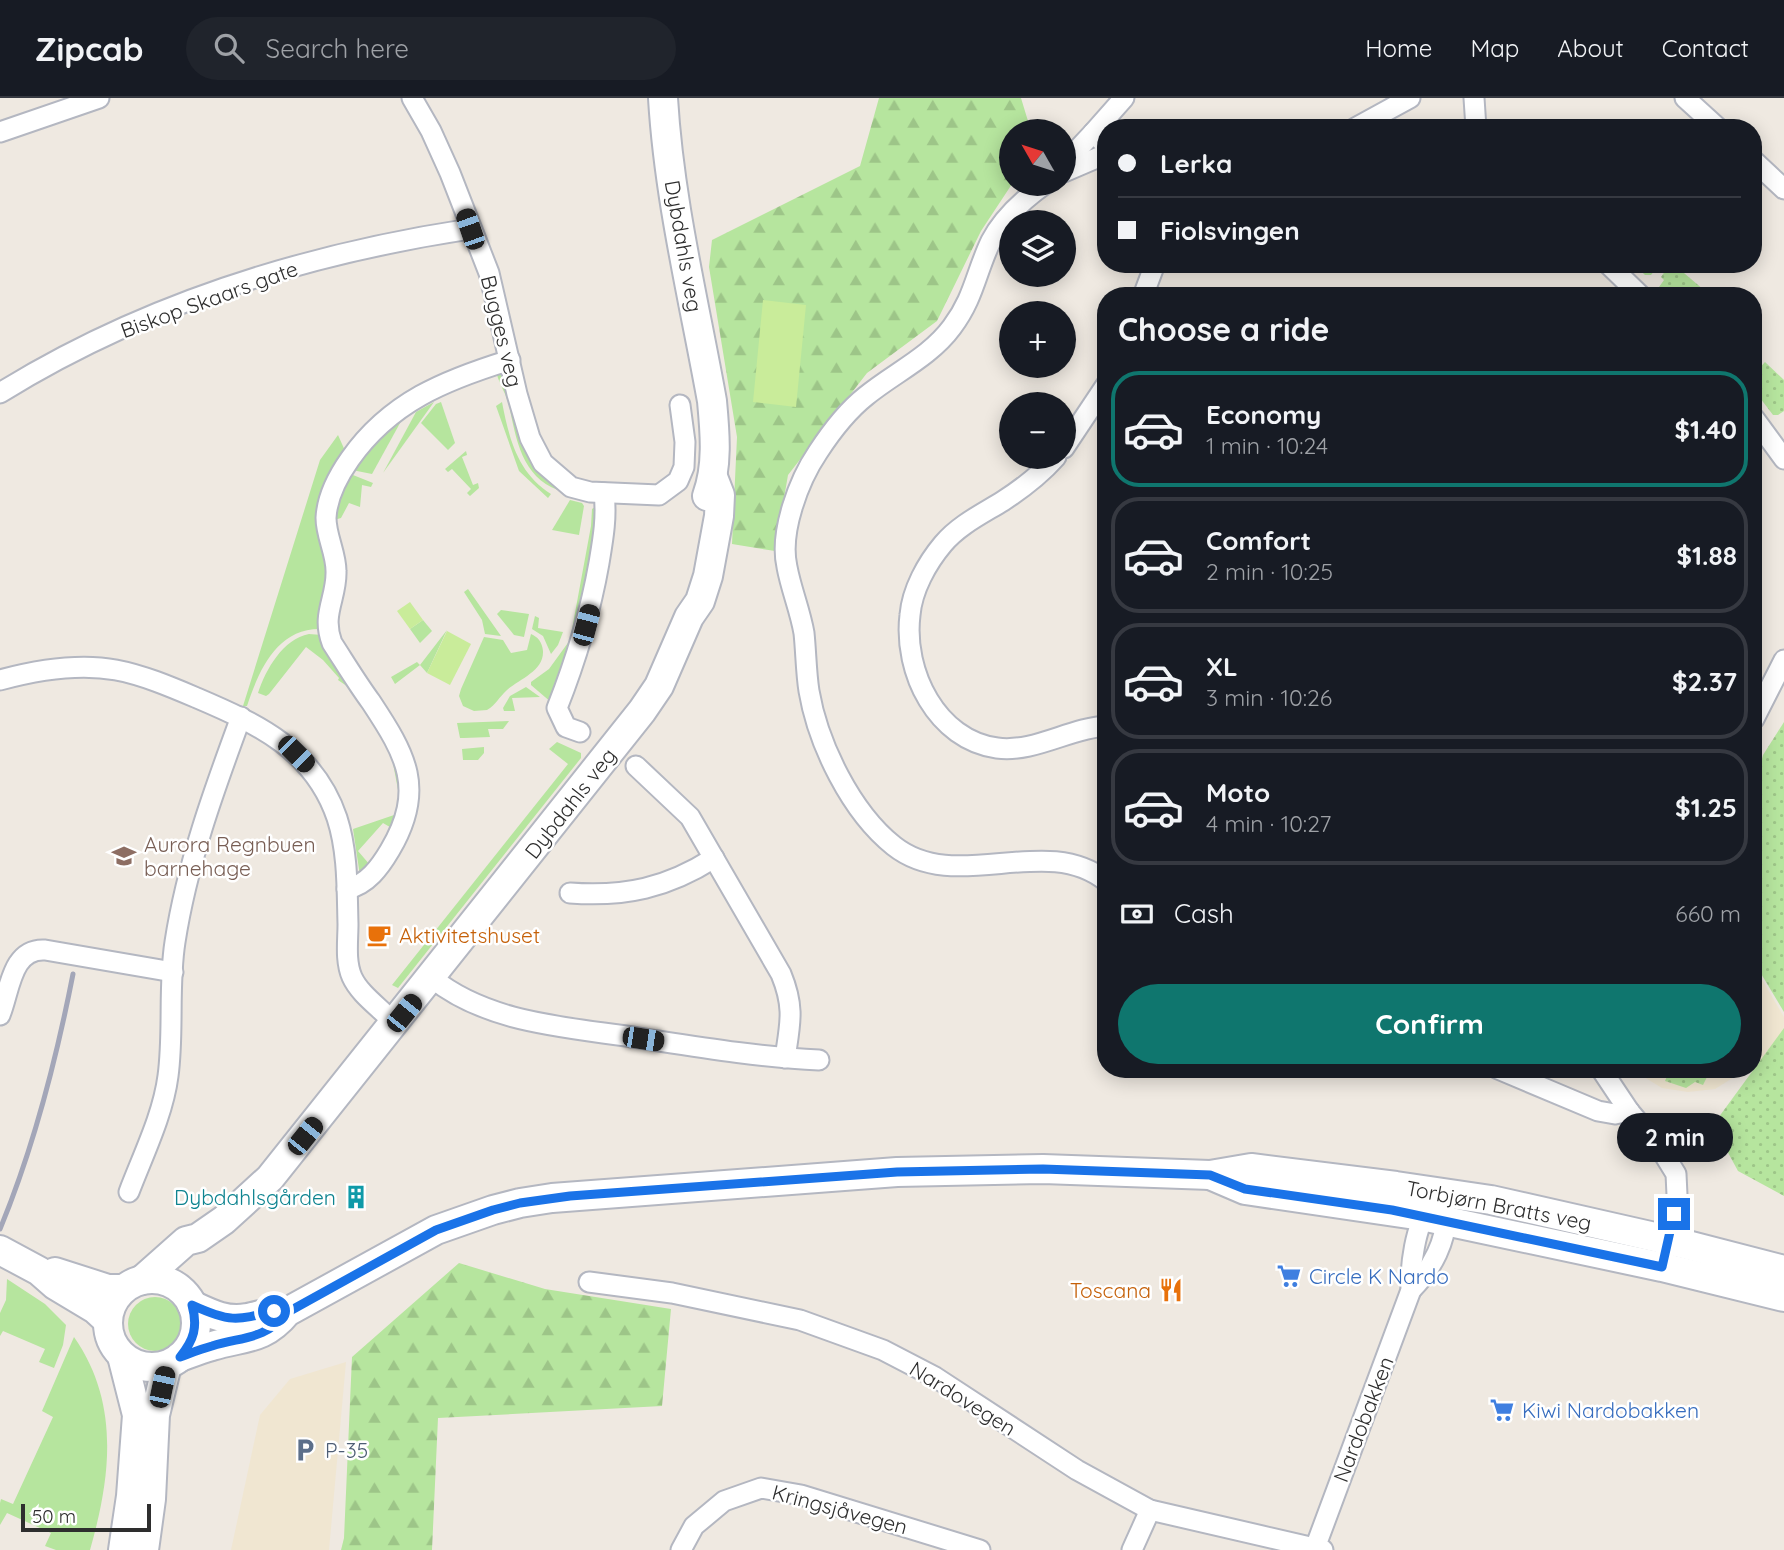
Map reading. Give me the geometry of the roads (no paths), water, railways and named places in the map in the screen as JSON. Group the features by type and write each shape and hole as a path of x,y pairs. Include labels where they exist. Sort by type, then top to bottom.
{"main road":[{"name":"Dybdahls veg","path":"133,1284 186,1241 198,1238 224,1220 270,1178 432,978 642,711 663,677 690,617 688,597 713,477 714,428 712,401 675,206 663,98"},
{"name":"Torbjørn Bratts veg","path":"173,1361 214,1345 251,1338 276,1326 288,1312 436,1230 493,1210 552,1198 897,1172 1043,1169 1210,1175 1251,1168 1443,1193 1491,1200 1665,1253 1784,1297"},
{"name":"Torbjørn Bratts veg","path":"1210,1175 1245,1189 1784,1270"},
{"name":"Dybdahls veg","path":"184,1295 182,1268 194,1252 198,1238"},
{"path":"18,1260 108,1289 133,1284 165,1280 184,1295 196,1318 190,1346 173,1361 144,1367 122,1356 114,1346 108,1333 110,1307 133,1284"},
{"path":"18,1260 95,1309 107,1320"},
{"name":"Torbjørn Bratts veg","path":"184,1295 218,1317 229,1320 246,1319 274,1311 288,1312"},
{"path":"122,1356 137,1415 131,1496 123,1550"},
{"path":"144,1550 151,1499 155,1415 173,1361"}],"street":[{"path":"0,132 99,98"},
{"name":"Bugges veg","path":"412,98 450,173 489,273 530,438 543,463 571,487 604,493 659,495 678,481 684,467 685,442 680,405"},
{"path":"1112,119 1124,98"},
{"path":"1372,119 1410,98"},
{"path":"1474,98 1475,119"},
{"path":"1685,98 1708,119"},
{"path":"1076,156 1097,141"},
{"path":"1076,167 1097,158"},
{"path":"1762,168 1784,189"},
{"path":"1031,196 1015,209 992,240 969,303 950,330 924,355 864,397 816,454 794,501 787,531 786,564 800,614 809,689 818,728 834,765 860,808 886,838 914,858 941,865 1059,862 1083,867 1097,876"},
{"name":"Biskop Skaars gate","path":"0,393 42,367 125,327 254,278 373,246 470,229"},
{"path":"1617,273 1631,287"},
{"path":"347,889 366,880 388,853 406,817 409,785 408,770 393,735 327,632 327,613 336,580 336,563 326,519 331,496 345,466 384,419 418,395 482,368 510,360"},
{"path":"1076,430 1097,398"},
{"path":"1762,429 1784,460"},
{"path":"1044,469 1032,481 972,519 944,543 924,573 915,593 910,614 911,650 920,681 935,711 950,729 977,743 1011,749 1077,730 1097,727"},
{"path":"580,732 566,727 557,708 580,648 592,603 606,511 604,493"},
{"path":"1762,703 1784,660"},
{"path":"0,680 35,670 116,670 175,688 241,717 281,741 316,776 338,821 347,889 348,957 352,977 395,1024"},
{"path":"129,1192 158,1115 168,1077 174,946 189,875 205,818 241,717"},
{"name":"Dybdahls veg","path":"636,766 690,817 781,974 787,990 791,1018 785,1059"},
{"path":"570,893 620,893 649,888 679,878 714,858"},
{"path":"0,1015 19,961 28,953 39,949 173,972"},
{"path":"432,978 473,1003 527,1021 785,1059 819,1060"},
{"path":"1519,1078 1598,1111 1615,1114 1629,1111"},
{"path":"1607,1078 1629,1111 1660,1148 1676,1174 1677,1195 1665,1253"},
{"name":"Nardobakken","path":"1319,1549 1411,1290 1410,1268 1434,1219 1443,1193"},
{"name":"Nardovegen","path":"589,1282 672,1293 800,1320 883,1350 935,1377 1077,1470 1150,1510 1319,1549"},
{"name":"Kringsjåvegen","path":"681,1550 694,1526 724,1501 761,1488 801,1494 980,1550"},
{"path":"1132,1550 1150,1510"}],"railway":[{"path":"0,1229 43,1103 73,974"}],"place":[{"name":"Aurora Regnbuen barnehage","path":"124,856"},
{"name":"Aktivitetshuset","path":"379,935"},
{"name":"Dybdahlsgården","path":"356,1197"},
{"name":"Circle K Nardo","path":"1289,1276"},
{"name":"Toscana","path":"1171,1290"},
{"name":"Kiwi Nardobakken","path":"1502,1410"},
{"name":"P-35","path":"305,1450"}]}
